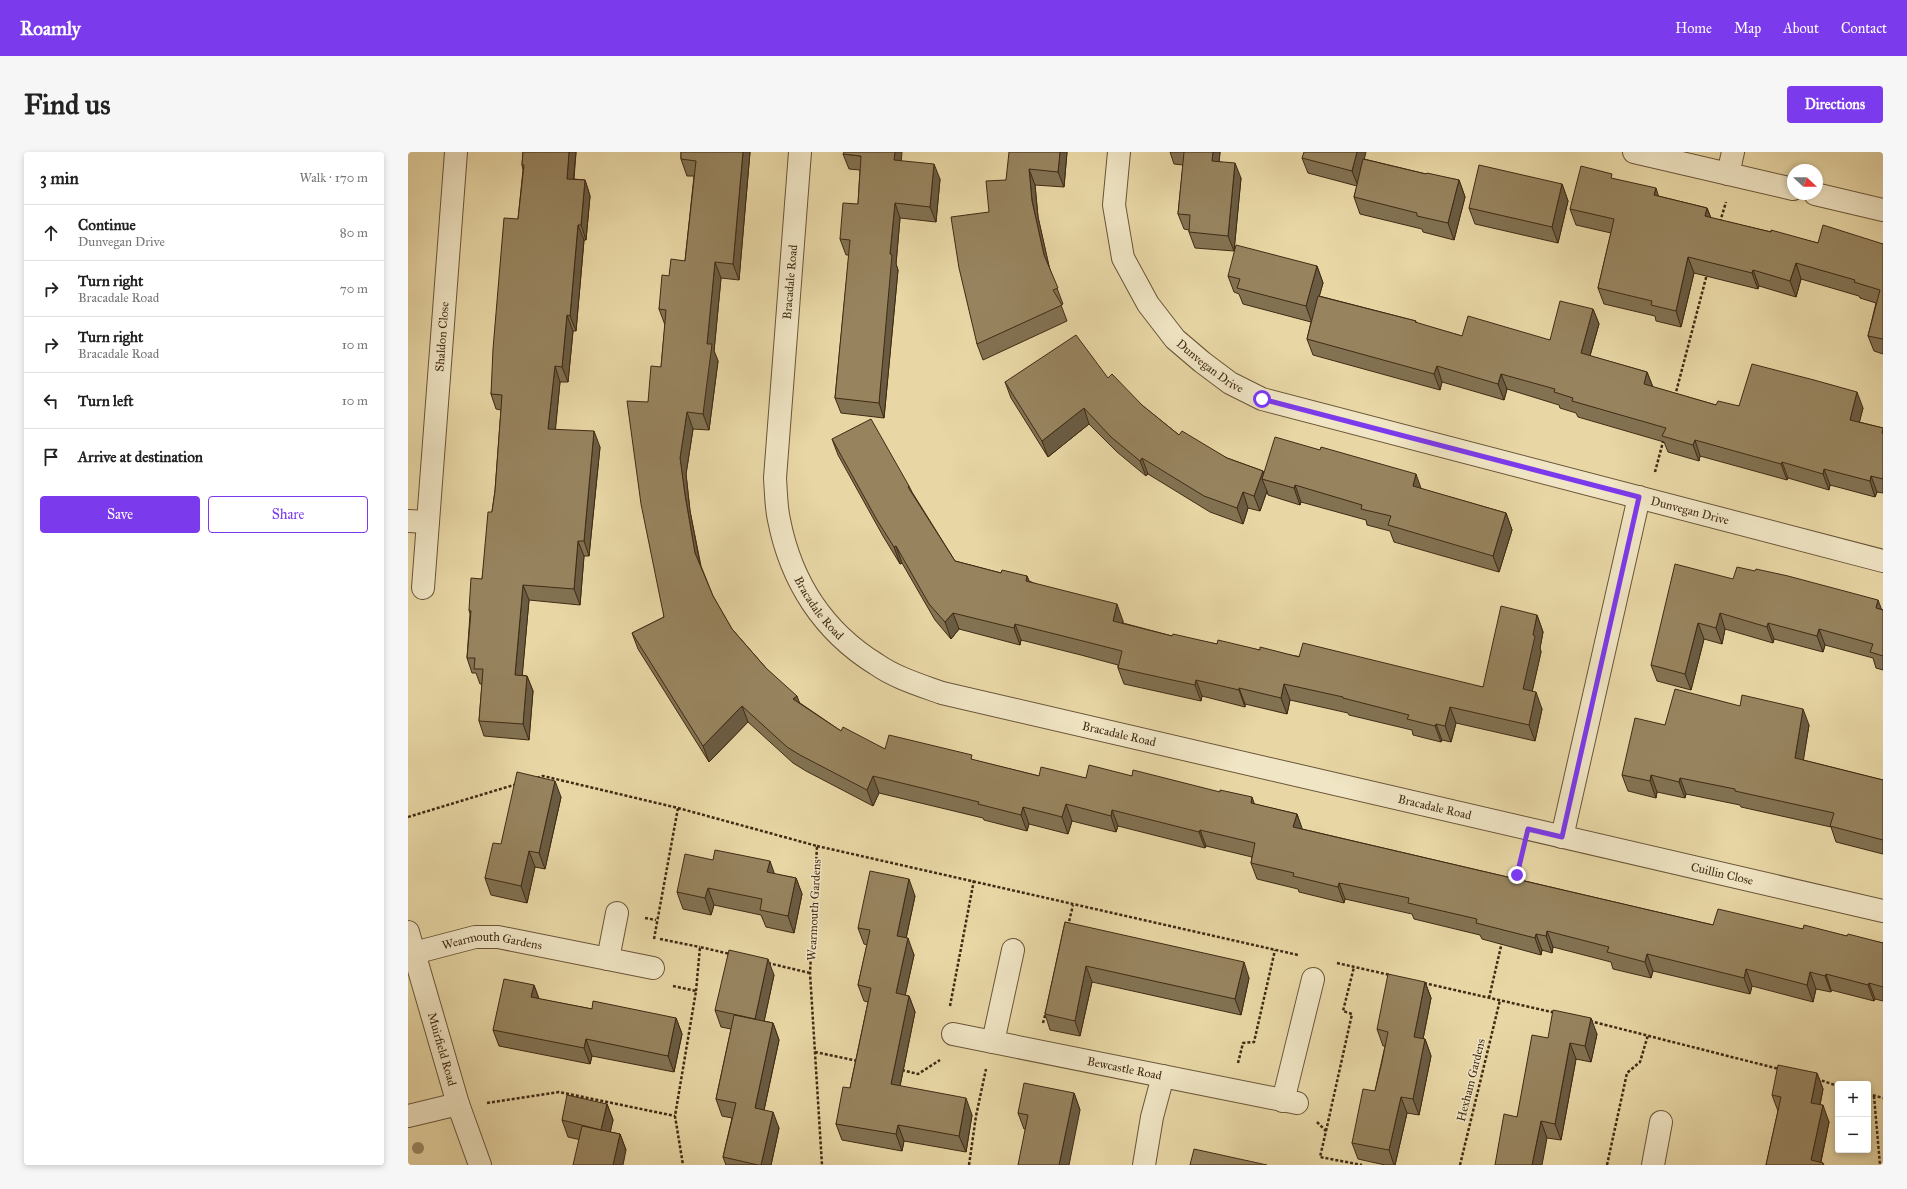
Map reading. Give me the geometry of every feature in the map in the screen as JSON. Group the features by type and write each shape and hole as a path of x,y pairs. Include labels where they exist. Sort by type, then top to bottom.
{"street":[{"name":"Shaldon Close","path":"423,588 418,522 456,152"},
{"name":"Bracadale Road","path":"800,152 774,478 778,520 788,554 804,591 824,620 847,644 876,665 906,680 942,693 1562,837"},
{"name":"Dunvegan Drive","path":"1119,152 1114,205 1123,258 1148,304 1175,339 1230,383 1262,399 1883,560"},
{"path":"1634,152 1787,188"},
{"path":"1728,174 1733,152"},
{"path":"1823,196 1883,210"},
{"path":"1562,837 1639,497"},
{"name":"Cuillin Close","path":"1562,837 1883,911"},
{"path":"608,959 617,913"},
{"name":"Muirfield Road","path":"408,932 458,1104 480,1165"},
{"name":"Wearmouth Gardens","path":"414,953 475,937 498,937 659,969"},
{"path":"993,1042 1013,950"},
{"path":"1290,1102 1313,979"},
{"name":"Bewcastle Road","path":"953,1034 1290,1102"},
{"path":"1144,1165 1152,1117 1163,1076"},
{"path":"408,1116 458,1104"},
{"path":"1653,1165 1661,1122"}],"path":[{"path":"1720,223 1728,193 1728,174"},
{"path":"1674,398 1708,269"},
{"path":"1639,497 1652,482 1664,436"},
{"path":"536,778 543,776 678,808 653,937 662,984 696,991"},
{"path":"408,817 521,783"},
{"name":"Wearmouth Gardens","path":"678,808 817,846 810,972 822,1165"},
{"path":"1516,882 1528,829"},
{"path":"950,1010 974,880"},
{"path":"1066,930 1073,905"},
{"path":"1489,998 1503,936"},
{"path":"653,937 737,955"},
{"path":"683,1165 674,1116 696,991 700,947"},
{"path":"1232,1090 1243,1043 1254,1042 1275,950"},
{"path":"766,962 810,972"},
{"path":"1354,967 1343,1011 1352,1014 1320,1157 1362,1165"},
{"name":"Hexham Gardens","path":"1460,1165 1500,1000"},
{"path":"1607,1165 1627,1073 1640,1062 1648,1035"},
{"path":"969,1165 976,1116 993,1042"},
{"path":"815,1052 859,1061"},
{"path":"896,1069 918,1074 940,1060 942,1053"},
{"path":"458,1104 482,1104 559,1092 674,1116"},
{"path":"1871,1095 1883,1098"},
{"path":"1874,1096 1880,1165"},
{"path":"1290,1102 1326,1131"}],"building":[{"path":"523,152 569,152 567,179 585,180 581,225 578,225 570,316 567,315 562,367 555,366 548,429 594,431 584,541 578,541 574,589 523,585 515,675 527,676 523,724 479,721 483,669 474,669 475,658 467,658 471,611 469,610 471,578 482,579 488,512 492,512 495,491 502,395 491,394 493,349 504,218 518,219 524,165 522,165"},
{"path":"681,152 743,152 733,264 715,262 707,344 712,344 703,414 687,412 680,458 695,553 713,596 732,629 766,668 797,696 793,699 841,731 843,727 885,749 889,735 972,755 971,759 1039,776 1041,767 1086,778 1089,765 1132,776 1133,770 1220,792 1220,790 1252,797 1251,803 1297,814 1293,827 1713,925 1718,909 1803,929 1804,925 1883,943 1883,987 1869,983 1868,985 1826,974 1825,976 1810,972 1807,985 1746,969 1744,978 1647,954 1645,962 1607,952 1609,947 1547,931 1546,936 1536,934 1535,938 1476,923 1477,919 1408,903 1409,898 1339,883 1338,887 1293,876 1294,873 1251,863 1255,843 1200,830 1199,832 1112,810 1111,816 1066,804 1062,817 1023,807 1021,815 978,804 979,802 873,776 867,790 787,747 742,706 703,746 632,633 664,617 641,504 627,401 648,402 651,366 661,367 666,310 659,309 662,275 669,276 671,259 685,261 696,161 681,159"},
{"path":"844,152 895,152 894,160 934,164 930,207 895,203 879,403 835,398 850,240 840,239 843,203 858,204 861,156 843,154"},
{"path":"1009,152 1060,152 1058,172 1029,169 1032,201 1044,255 1058,288 1053,290 1062,305 977,344 959,268 951,217 989,212 986,181 1006,180"},
{"path":"1184,152 1213,152 1212,161 1235,163 1228,236 1189,232 1190,215 1178,214"},
{"path":"1304,152 1357,152 1352,171 1302,158"},
{"path":"1363,159 1459,180 1448,223 1417,216 1417,213 1354,197"},
{"path":"1479,165 1562,184 1552,227 1469,208"},
{"path":"1581,166 1612,174 1611,178 1656,188 1654,195 1707,208 1705,216 1771,232 1771,230 1818,243 1823,225 1883,244 1883,339 1868,336 1880,290 1854,282 1855,280 1796,263 1790,281 1753,270 1752,273 1688,257 1676,311 1651,305 1652,301 1598,288 1614,219 1570,209"},
{"path":"1236,245 1317,266 1306,306 1237,288 1240,279 1228,276"},
{"path":"1318,296 1416,321 1415,322 1462,336 1468,316 1550,340 1560,301 1593,309 1581,353 1647,372 1644,384 1716,405 1718,401 1739,406 1752,364 1857,392 1850,420 1883,428 1883,479 1871,476 1870,481 1824,469 1823,474 1695,440 1693,445 1662,436 1666,428 1572,401 1573,398 1554,392 1555,389 1501,374 1498,384 1437,366 1434,374 1307,339"},
{"path":"1076,335 1108,378 1112,374 1142,405 1179,435 1182,431 1227,458 1263,471 1254,496 1243,492 1237,508 1204,496 1142,458 1140,461 1111,437 1084,408 1042,441 1005,382"},
{"path":"871,419 909,486 908,487 955,561 1001,573 1002,570 1027,576 1026,581 1117,604 1113,621 1172,636 1173,634 1217,644 1218,640 1260,650 1260,647 1299,657 1303,643 1483,687 1501,606 1537,615 1533,635 1535,636 1523,689 1536,692 1529,725 1450,707 1445,726 1436,724 1435,726 1407,719 1409,715 1343,697 1284,684 1281,698 1196,680 1195,685 1118,668 1122,651 1075,639 1015,624 1014,628 953,613 945,622 929,604 896,546 894,547 877,520 832,439"},
{"path":"1275,437 1320,450 1321,447 1416,474 1413,486 1506,513 1493,556 1388,525 1391,516 1361,509 1362,505 1295,485 1294,488 1262,479"},
{"path":"1675,564 1733,579 1737,567 1755,571 1756,569 1878,600 1876,608 1883,610 1883,656 1870,652 1873,644 1819,629 1817,636 1768,623 1767,627 1720,613 1716,628 1698,623 1685,674 1651,665"},
{"path":"1675,689 1740,706 1742,695 1803,709 1795,758 1883,780 1883,840 1830,826 1834,813 1735,791 1735,789 1680,778 1679,782 1651,775 1650,781 1622,775 1635,718 1665,725"},
{"path":"517,772 555,781 539,853 529,851 521,886 485,878 493,843 501,844"},
{"path":"715,850 770,861 767,872 796,878 788,916 760,910 762,899 708,888 705,898 677,892 685,854 713,860"},
{"path":"870,871 909,879 897,936 908,938 896,993 909,996 891,1084 966,1098 959,1136 898,1125 896,1134 836,1124 843,1087 850,1088 871,988 858,985 870,930 858,928"},
{"path":"1065,922 1244,962 1235,999 1086,966 1075,1021 1045,1014"},
{"path":"729,950 768,959 755,1019 715,1010"},
{"path":"1388,974 1425,982 1414,1037 1425,1039 1413,1099 1401,1097 1389,1150 1352,1143 1363,1089 1375,1091 1382,1062 1388,1032 1377,1029"},
{"path":"504,979 534,985 531,997 592,1009 593,1001 676,1018 668,1056 586,1039 584,1048 493,1030"},
{"path":"1553,1010 1591,1018 1585,1046 1570,1043 1555,1124 1541,1121 1532,1165 1495,1165 1504,1114 1517,1117 1532,1035 1548,1038"},
{"path":"734,1015 773,1023 755,1108 773,1112 761,1165 723,1157 736,1103 716,1099"},
{"path":"1778,1065 1817,1073 1811,1103 1823,1105 1811,1160 1823,1163 1823,1165 1766,1165 1781,1097 1772,1095"},
{"path":"1024,1083 1074,1093 1059,1165 1018,1165 1028,1115 1018,1113"},
{"path":"567,1095 607,1104 601,1130 562,1120"},
{"path":"582,1126 620,1134 613,1165 573,1165"},
{"path":"1194,1149 1267,1165 1190,1165"}],"route":[{"path":"1262,399 1639,497 1562,837 1528,829 1517,875"}]}
